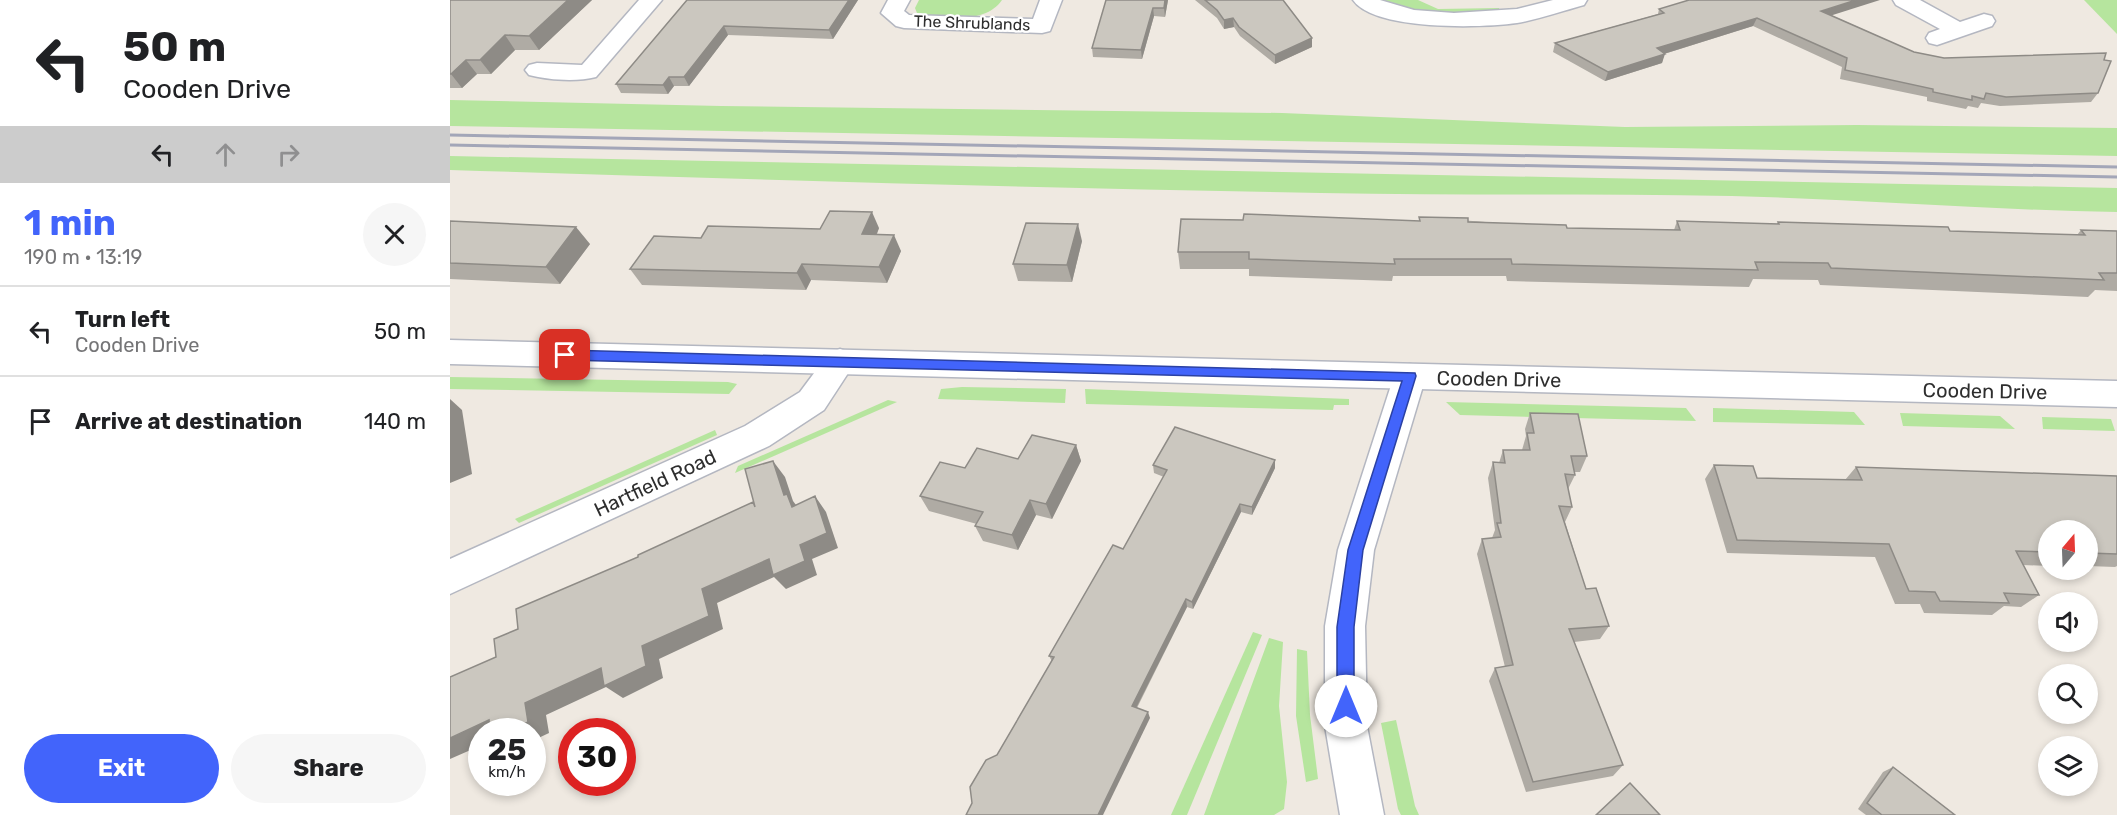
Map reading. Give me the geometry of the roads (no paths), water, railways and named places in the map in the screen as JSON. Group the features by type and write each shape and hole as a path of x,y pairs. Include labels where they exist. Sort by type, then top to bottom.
{"street":[{"path":"537,70 588,72 651,0"},
{"name":"The Shrublands","path":"899,0 892,14 904,21 1042,26 1051,0"},
{"path":"1364,0 1389,12 1431,19 1510,17 1576,0"},
{"path":"1904,0 1958,30"},
{"path":"1935,39 1984,21"},
{"name":"Cooden Drive","path":"450,352 2117,394"},
{"name":"Hartfield Road","path":"450,577 757,436 812,401 840,361"},
{"path":"1362,815 1346,726 1346,627 1356,550 1410,376"}],"railway":[{"path":"450,135 2117,167"},
{"path":"450,145 2117,177"}]}
